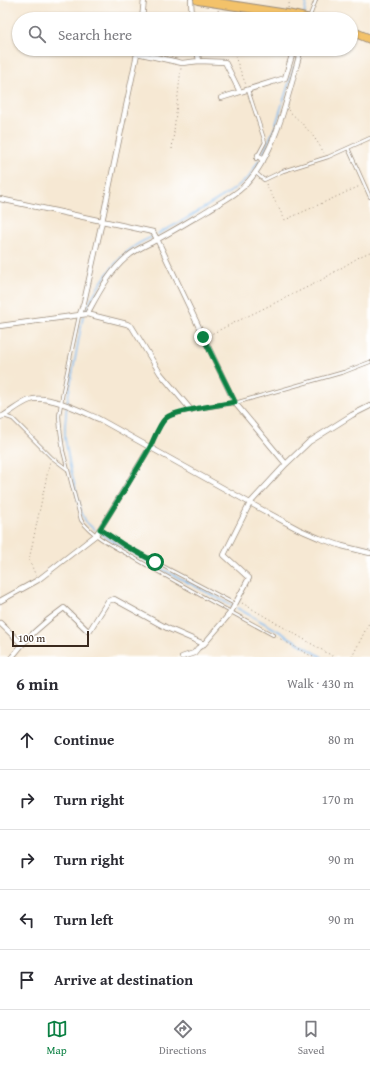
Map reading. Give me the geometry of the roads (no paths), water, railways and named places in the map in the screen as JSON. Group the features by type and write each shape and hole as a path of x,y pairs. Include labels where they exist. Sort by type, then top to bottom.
{"main road":[{"path":"198,0 271,12"},
{"path":"358,34 370,39"}],"street":[{"path":"143,12 144,0"},
{"path":"191,0 192,12"},
{"path":"80,314 102,221 137,56"},
{"path":"156,56 182,63 199,61 225,62 240,92"},
{"path":"198,56 199,61"},
{"path":"221,98 285,78 292,56"},
{"path":"87,314 100,291 116,268 126,257 230,197 243,187 256,172 271,143 285,106 300,56"},
{"path":"257,157 263,161"},
{"path":"0,199 153,232 235,402 286,464"},
{"path":"0,326 80,314 87,314 127,324 132,327 160,373 191,410"},
{"path":"2,417 31,400 42,399 61,404 100,419 298,529 342,546 370,553"},
{"path":"182,657 194,653 204,644 231,612 249,578 224,555 250,503 286,464 309,442 352,415 370,406"},
{"path":"0,601 38,580 96,535 150,447"},
{"path":"12,657 22,644 46,621 64,608 88,631 90,630 108,600 114,600 167,628 204,644"},
{"path":"0,623 22,644"}],"lane":[{"path":"309,12 316,0"},
{"path":"247,90 264,142 257,157"},
{"path":"256,172 264,180 283,171 327,157 370,138"},
{"path":"348,148 370,197"},
{"path":"80,314 63,391 60,429 67,469 81,520 96,535 154,569 273,634"},
{"path":"150,447 162,422 171,415 235,402 344,372 370,362"},
{"path":"2,417 13,419 51,457 67,469"},
{"path":"100,529 124,545 236,602"}],"waterway":[{"path":"305,12 307,0"},
{"path":"262,155 275,127 294,67"},
{"path":"158,234 230,192 249,177 259,160"},
{"path":"86,310 100,284 118,260 134,246 152,237"},
{"path":"83,316 67,403 65,438 81,511 86,522 95,530"},
{"path":"101,534 143,559 233,606"},
{"path":"237,608 322,657"}]}
